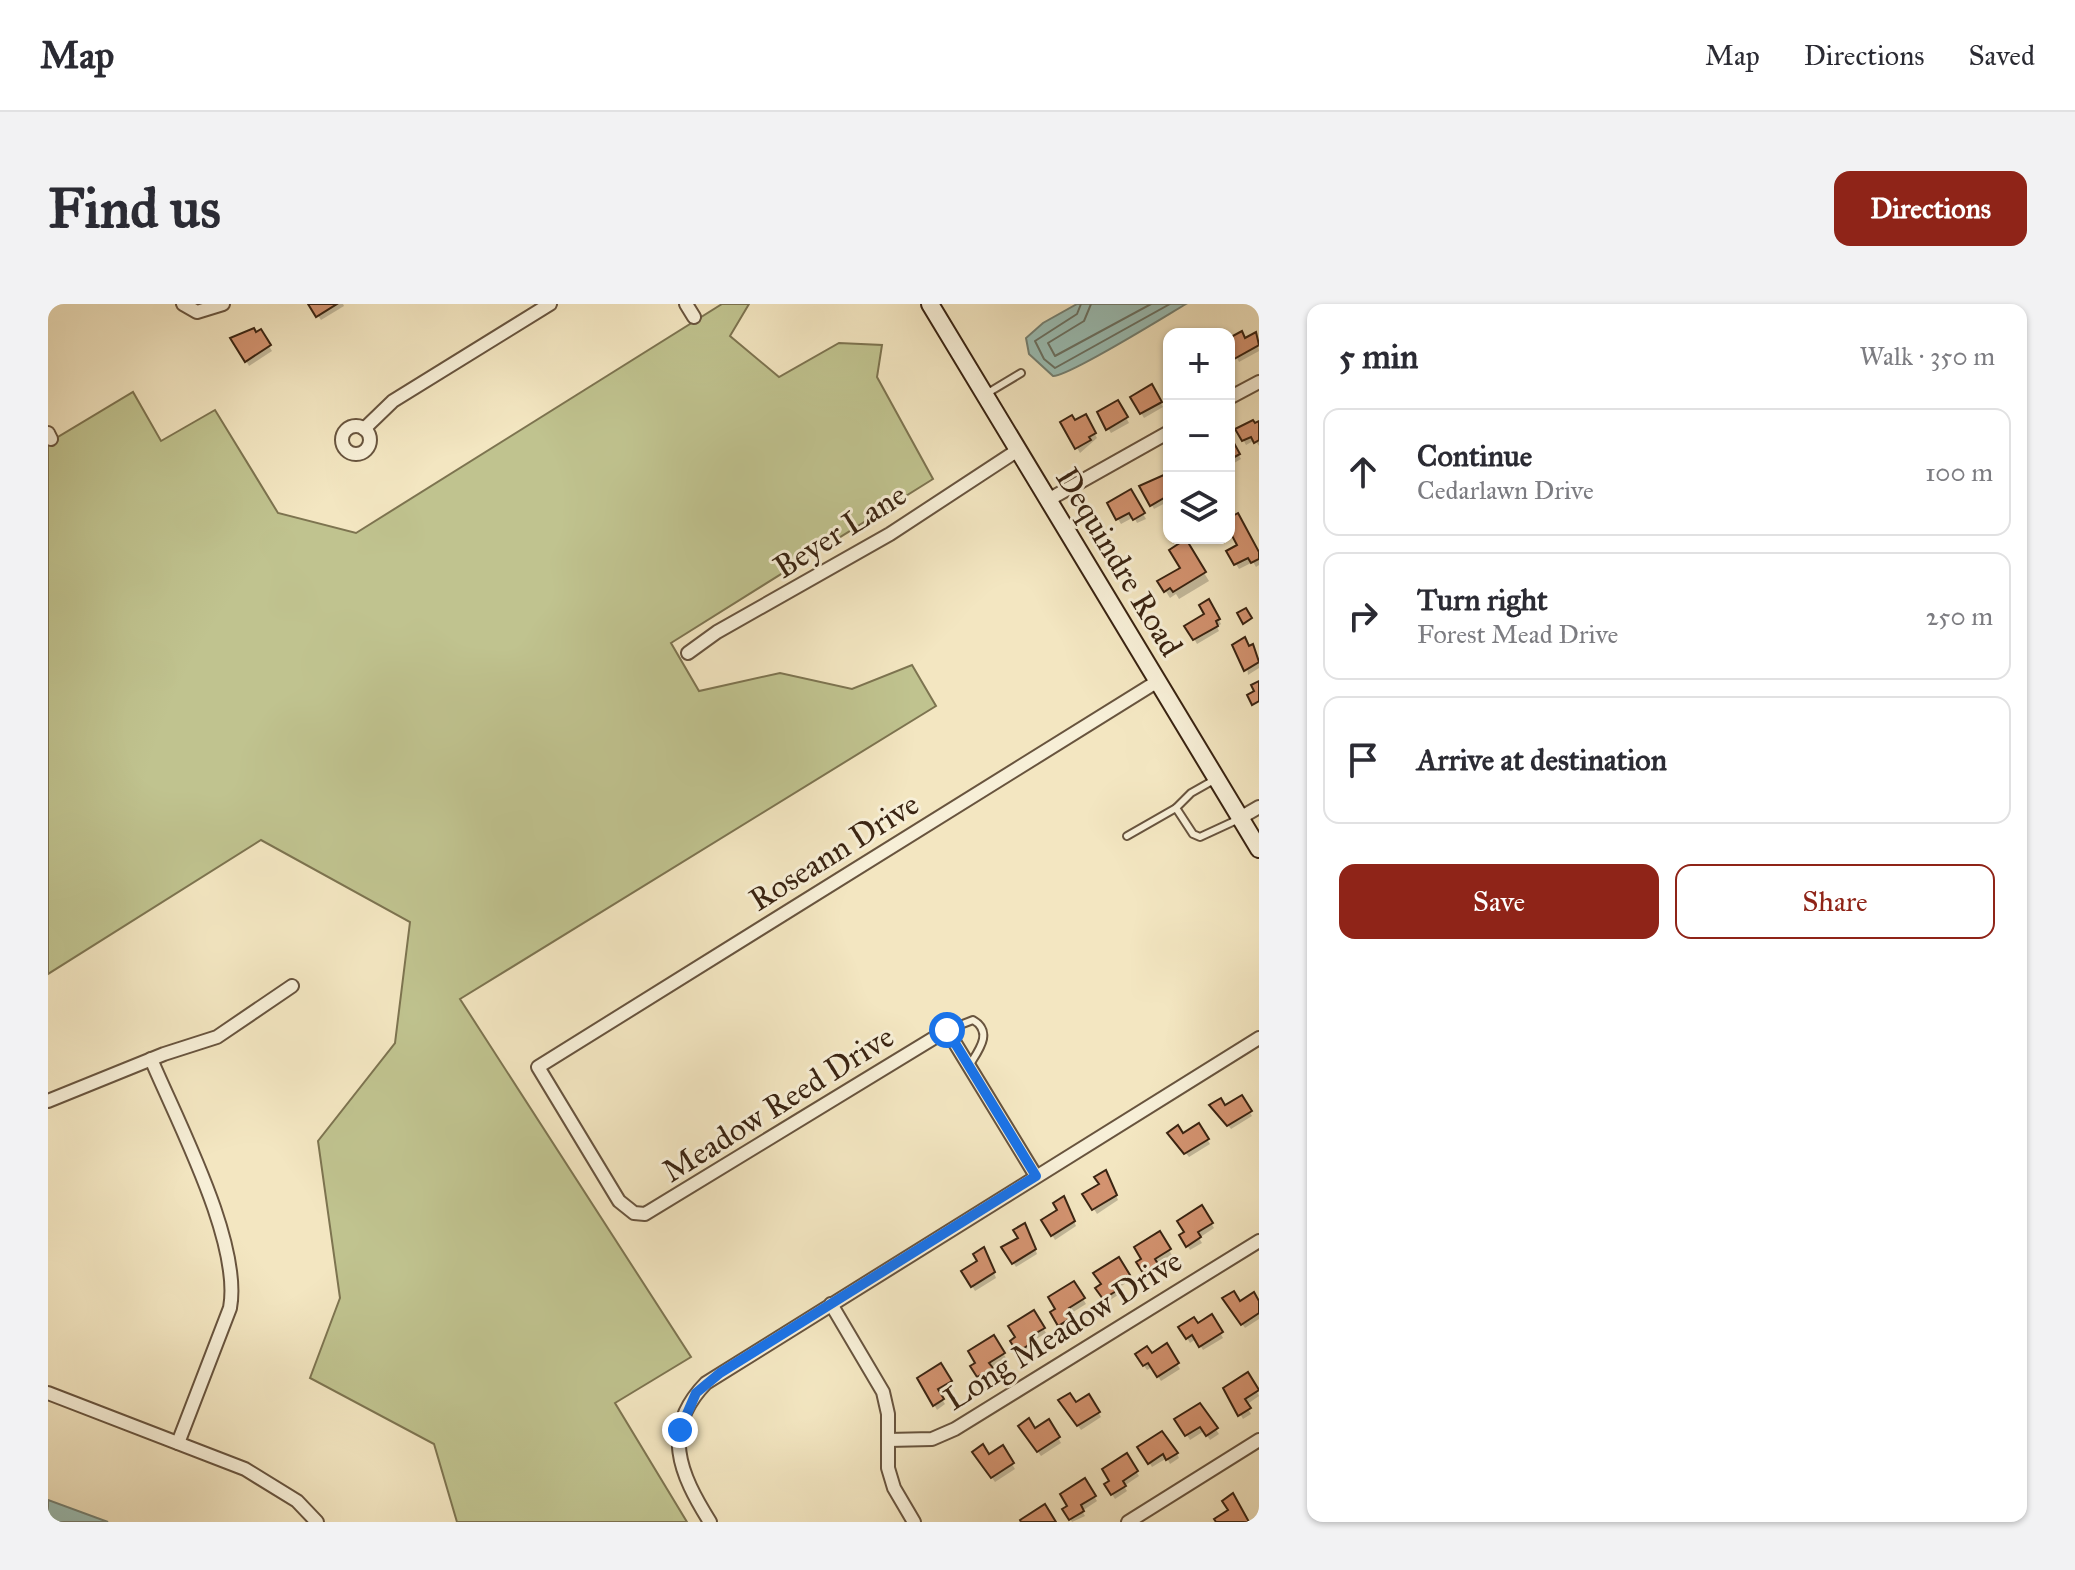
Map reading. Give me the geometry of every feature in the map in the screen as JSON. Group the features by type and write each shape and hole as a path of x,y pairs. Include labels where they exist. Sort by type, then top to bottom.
{"main road":[{"name":"Dequindre Road","path":"930,304 1259,849"}],"street":[{"path":"183,304 197,312 223,304"},
{"path":"364,429 393,401 550,304"},
{"path":"686,304 694,317"},
{"path":"1235,395 1259,382"},
{"path":"1048,500 1163,435"},
{"name":"Beyer Lane","path":"688,653 717,632 890,534 1018,450"},
{"name":"Roseann Drive","path":"634,1213 619,1201 538,1067 1158,681"},
{"path":"1240,818 1259,807"},
{"path":"48,1101 151,1059 217,1037 292,986"},
{"path":"947,1030 1036,1176"},
{"name":"Meadow Reed Drive","path":"634,1213 656,1210 947,1030"},
{"path":"710,1522 686,1481 679,1456 680,1430 689,1405 720,1373 1259,1038"},
{"path":"151,1059 214,1211 232,1285 230,1308 178,1443"},
{"name":"Long Meadow Drive","path":"888,1440 932,1439 955,1429 1259,1241"},
{"path":"831,1304 883,1392 891,1478 914,1522"},
{"path":"48,1393 263,1478 297,1501 317,1522"},
{"path":"1128,1522 1259,1440"}],"lane":[{"path":"985,394 1021,373"},
{"path":"1127,836 1176,808 1191,793 1217,778"},
{"path":"1176,808 1193,834 1200,837 1240,818"},
{"path":"947,1030 973,1020 983,1030 984,1037 969,1066"}],"green space":[{"path":"722,304 749,304 730,336 779,377 839,343 882,345 877,377 933,479 671,643 699,691 780,673 852,689 912,665 936,706 460,999 691,1357 615,1403 687,1522 457,1522 434,1444 310,1378 340,1298 318,1141 395,1043 410,922 261,840 48,974 48,443 133,392 161,441 215,410 278,513 356,533"}],"water":[{"path":"1077,304 1186,304 1096,357 1053,376 1029,354 1026,338 1043,323"},
{"path":"48,1500 108,1522 48,1522"}],"building":[{"path":"308,304 337,304 316,317"},
{"path":"254,328 256,332 261,329 271,345 245,362 230,338"},
{"path":"1242,331 1245,338 1256,332 1259,345 1235,358 1235,335"},
{"path":"1152,384 1162,402 1140,414 1130,397"},
{"path":"1118,400 1128,417 1106,430 1097,412"},
{"path":"1086,414 1096,433 1089,437 1091,440 1075,449 1060,422 1072,415 1075,420"},
{"path":"1253,420 1255,423 1259,421 1259,440 1254,443 1251,437 1242,441 1235,429"},
{"path":"1163,475 1163,498 1150,506 1139,486"},
{"path":"1131,489 1145,513 1133,520 1129,513 1116,520 1107,503"},
{"path":"1238,513 1259,552 1259,559 1251,563 1248,558 1234,565 1226,551 1237,545 1235,515"},
{"path":"1178,544 1189,544 1206,572 1173,592 1170,588 1164,592 1157,581 1180,568 1169,550"},
{"path":"1209,599 1220,619 1216,621 1218,626 1193,640 1184,626 1204,614 1199,605"},
{"path":"1246,608 1252,618 1243,624 1237,613"},
{"path":"1245,637 1249,646 1253,644 1259,662 1244,671 1232,645"},
{"path":"1259,681 1259,701 1252,705 1247,695 1254,691 1251,685"},
{"path":"1242,1095 1252,1111 1227,1126 1209,1105 1221,1098 1225,1105"},
{"path":"1199,1123 1209,1139 1184,1154 1167,1133 1178,1125 1183,1133"},
{"path":"1106,1170 1117,1195 1092,1210 1082,1194 1099,1184 1094,1177"},
{"path":"1064,1196 1075,1221 1051,1236 1041,1220 1057,1210 1053,1203"},
{"path":"1202,1205 1213,1223 1198,1232 1201,1237 1186,1247 1179,1235 1184,1232 1177,1221"},
{"path":"1025,1223 1036,1249 1012,1264 1001,1247 1018,1238 1013,1230"},
{"path":"1160,1231 1171,1249 1155,1259 1158,1264 1143,1273 1136,1262 1141,1259 1134,1247"},
{"path":"984,1247 995,1272 971,1287 961,1271 977,1261 973,1254"},
{"path":"1119,1257 1130,1275 1114,1284 1118,1290 1103,1299 1095,1288 1101,1284 1093,1273"},
{"path":"1074,1281 1085,1298 1069,1308 1074,1316 1058,1326 1050,1312 1055,1309 1048,1297"},
{"path":"1234,1291 1240,1301 1254,1292 1259,1301 1259,1313 1241,1325 1222,1298"},
{"path":"1034,1310 1045,1328 1029,1337 1032,1343 1017,1352 1010,1341 1015,1337 1008,1326"},
{"path":"1212,1314 1223,1332 1199,1347 1192,1335 1186,1339 1178,1327 1194,1317 1198,1323"},
{"path":"994,1335 1005,1353 989,1363 993,1368 977,1377 970,1366 975,1363 968,1351"},
{"path":"1167,1343 1179,1363 1157,1377 1148,1363 1143,1366 1135,1354 1147,1346 1152,1353"},
{"path":"941,1363 952,1381 938,1389 944,1399 933,1406 917,1378"},
{"path":"1248,1372 1259,1390 1245,1399 1251,1408 1238,1416 1223,1388"},
{"path":"1070,1393 1076,1402 1089,1394 1100,1412 1077,1426 1058,1400"},
{"path":"1200,1403 1218,1428 1206,1436 1200,1427 1185,1436 1174,1419"},
{"path":"1029,1418 1035,1428 1049,1419 1060,1437 1037,1452 1018,1426"},
{"path":"1162,1431 1178,1453 1166,1460 1163,1454 1148,1464 1137,1447"},
{"path":"983,1444 989,1454 1003,1445 1014,1463 991,1478 972,1452"},
{"path":"1127,1453 1138,1471 1123,1481 1126,1486 1111,1495 1104,1484 1109,1481 1102,1469"},
{"path":"1085,1478 1096,1496 1081,1505 1084,1511 1069,1520 1062,1509 1067,1506 1060,1494"},
{"path":"1233,1493 1249,1522 1216,1522 1214,1519 1228,1510 1222,1501"},
{"path":"1045,1504 1056,1522 1021,1522 1020,1520"}],"route":[{"path":"680,1430 683,1416 696,1393 720,1373 1036,1176 947,1030"}]}
